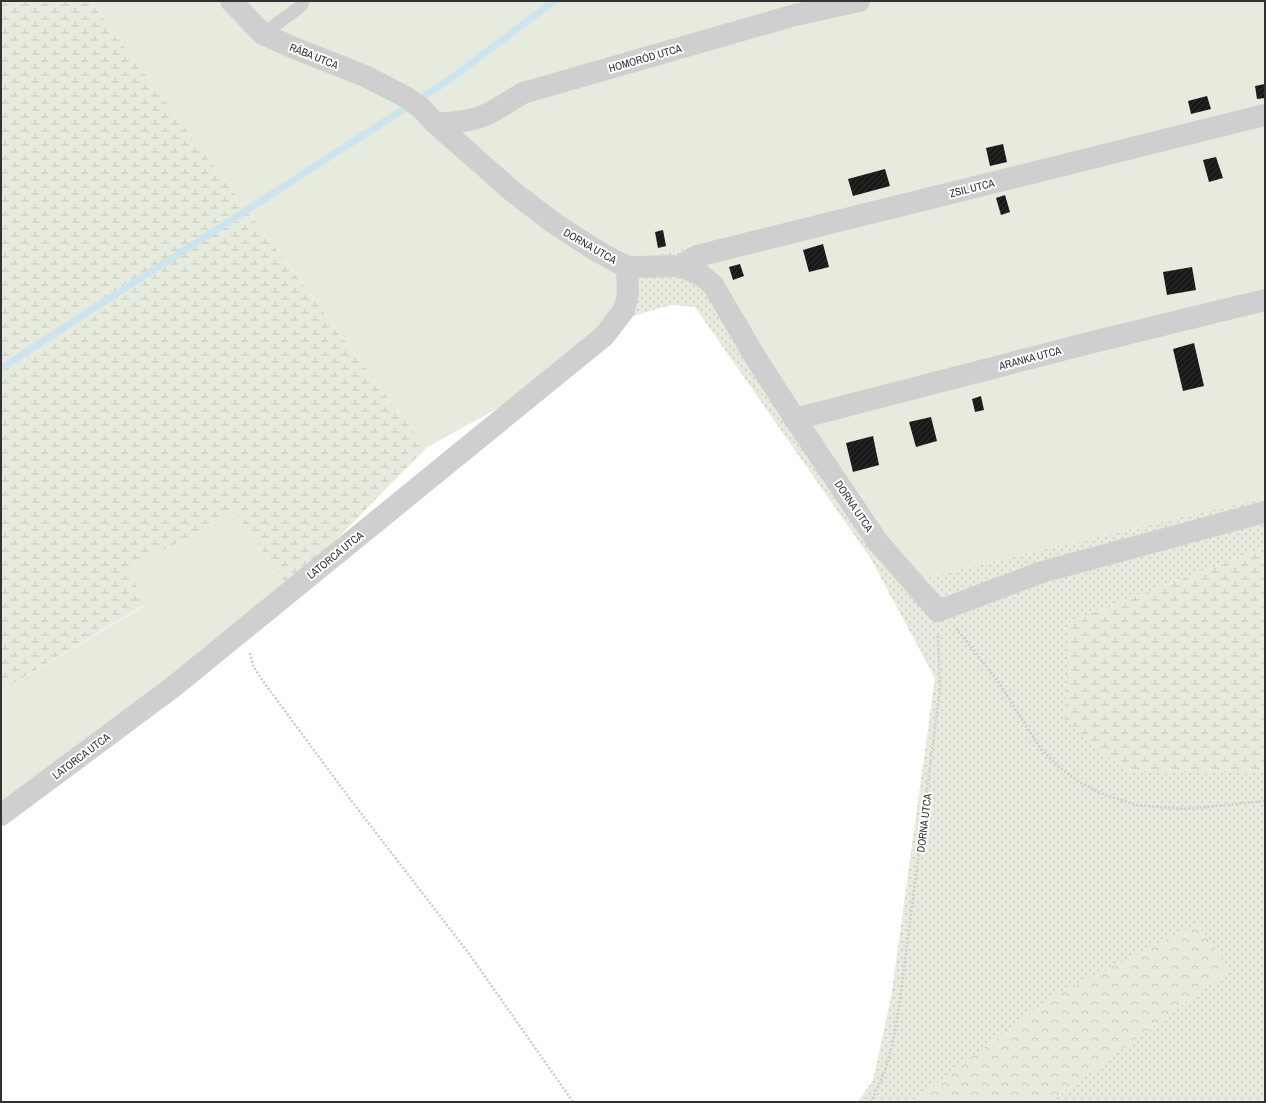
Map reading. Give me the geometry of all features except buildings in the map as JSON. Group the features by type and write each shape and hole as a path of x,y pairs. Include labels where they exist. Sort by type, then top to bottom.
{"street":[{"name":"RÁBA UTCA","path":"231,1 262,34 365,76 421,109"},
{"name":"HOMORÓD UTCA","path":"421,109 451,123 471,120 485,115 523,93 795,15 859,1"},
{"name":"DORNA UTCA","path":"421,109 512,191 555,224 597,252 627,267 680,266 701,275 713,285 757,360 877,541 938,611"},
{"name":"ZSIL UTCA","path":"680,266 697,256 1265,115"},
{"name":"LATORCA UTCA","path":"1,815 173,687 604,336 624,310 628,294 627,267"},
{"name":"ARANKA UTCA","path":"795,419 1081,345 1265,300"},
{"path":"938,611 1042,572 1265,512"}],"lane":[{"path":"262,34 300,6 303,1"}],"path":[{"path":"938,611 958,629 1000,684 1041,748 1060,768 1082,783 1103,794 1136,804 1186,809 1265,801"},
{"name":"DORNA UTCA","path":"870,1102 884,1074 892,1051 900,1007 940,689 938,611"},
{"path":"250,625 250,656 253,666 265,684 470,955 572,1102"}],"green space":[{"path":"1,1 90,1 426,448 289,588 234,512 128,570 146,604 1,691"},
{"path":"90,1 1265,1 1265,497 915,580 862,507 695,244 651,256 631,255 620,306 605,323 509,402 426,448"},
{"path":"695,244 862,507 915,580 1265,497 1265,548 1070,621 1127,772 1265,772 1265,1102 1050,1102 1230,970 1052,997 912,1102 858,1102 873,1080 891,998 935,678 871,559 695,307 671,305 633,316 620,306 631,255 651,256"},
{"path":"234,512 289,588 1,803 1,691 146,605 128,570"},
{"path":"1265,548 1265,772 1127,772 1065,720 1070,621"},
{"path":"1198,924 1230,970 1050,1102 912,1102 1052,997"}],"waterway":[{"path":"1,368 449,80 554,1"}]}
